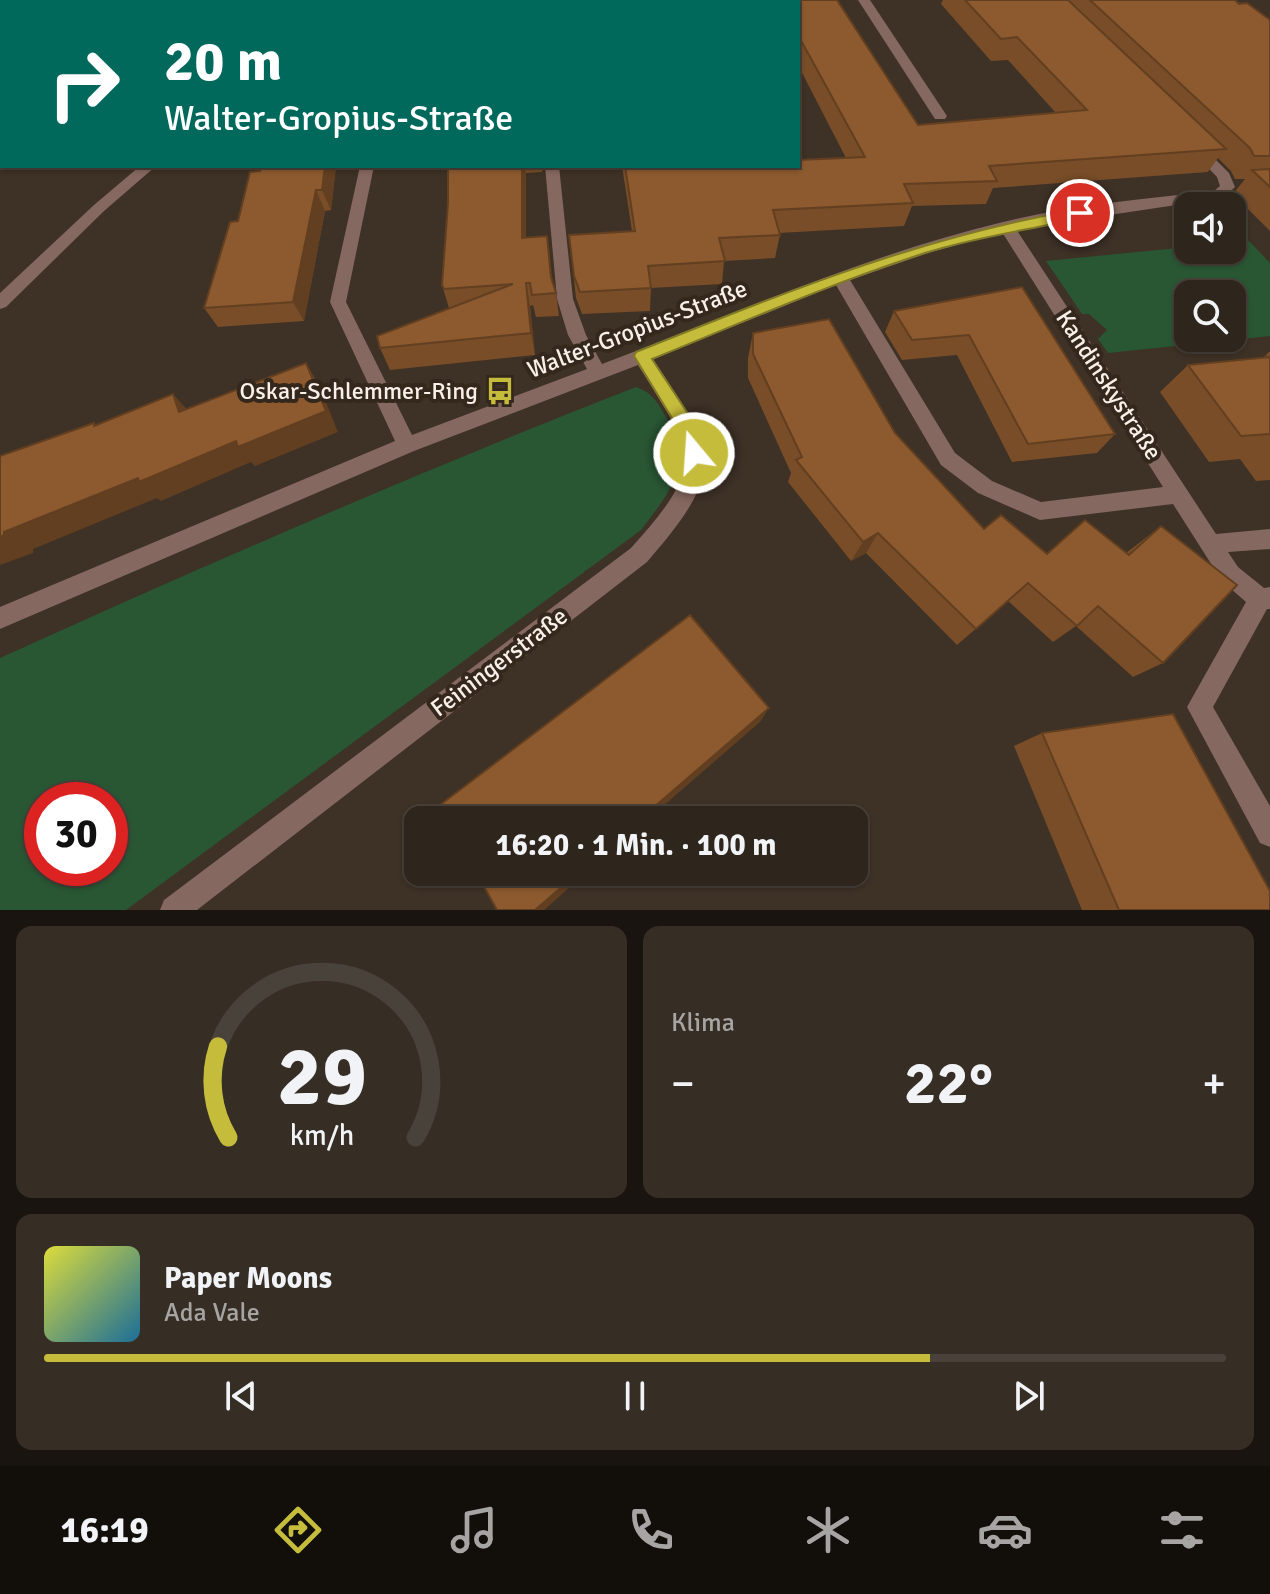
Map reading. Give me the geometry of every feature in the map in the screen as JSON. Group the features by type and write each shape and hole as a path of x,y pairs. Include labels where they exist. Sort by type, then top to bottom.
{"street":[{"path":"864,0 940,116"},
{"name":"Walter-Gropius-Straße","path":"0,618 407,445 840,277 922,249 1006,226 1104,209 1218,195 1228,187 1224,176 1180,133"},
{"path":"0,303 99,208 147,168"},
{"path":"367,168 338,302 407,445"},
{"path":"552,168 565,299 577,335 598,373"},
{"name":"Kandinskystraße","path":"1006,226 1230,574 1265,598 1199,707 1270,833"},
{"path":"840,277 948,459 985,487 1040,511 1179,494"},
{"name":"Feiningerstraße","path":"174,910 639,555 672,521 687,498 696,472 692,434 642,356"},
{"path":"1211,544 1270,539"}],"green space":[{"path":"1246,241 1249,241 1270,263 1270,336 1246,339 1246,280 1174,280 1174,346 1108,353 1098,339 1107,330 1089,314 1082,314 1046,261 1174,248 1174,264 1246,264"},
{"path":"636,387 651,395 666,417 678,449 678,463 669,490 641,530 126,910 0,910 0,658 475,451"}],"building":[{"path":"800,0 837,0 918,125 1087,110 1017,37 1001,39 965,0 1068,0 1226,149 989,166 997,181 904,184 913,203 773,210 780,235 719,238 725,261 648,266 651,288 580,292 574,276 569,235 635,231 625,168 800,168 800,160 865,157 800,39"},
{"path":"1090,0 1235,0 1239,4 1247,3 1270,20 1270,156 1254,156 1250,148"},
{"path":"261,168 325,168 322,190 316,190 293,302 204,308 230,222 238,221 250,172 260,171"},
{"path":"448,168 522,168 522,238 547,236 551,277 556,293 532,295 530,283 526,283 531,333 380,348 377,336 513,284 444,289"},
{"path":"1270,169 1270,187 1252,170"},
{"path":"1022,287 1115,434 1028,444 969,335 912,340 894,311"},
{"path":"829,319 895,433 984,529 1001,515 1047,554 1085,520 1129,555 1161,526 1237,585 1163,663 1098,606 1077,626 1028,583 976,629 878,533 863,542 796,460 802,457 753,354 753,333"},
{"path":"1270,357 1270,434 1241,436 1188,365"},
{"path":"306,363 326,411 238,447 236,441 139,482 138,478 4,532 0,537 0,456 94,423 94,426 173,394 179,412"},
{"path":"690,615 769,708 655,806 440,805"},
{"path":"1173,714 1270,891 1270,910 1119,910 1042,733"},
{"path":"484,886 563,886 535,910 497,910"}],"place":[{"name":"Oskar-Schlemmer-Ring","path":"500,391"}],"route":[{"path":"694,453 692,434 642,356 840,277 922,249 1006,226 1080,213"}]}
